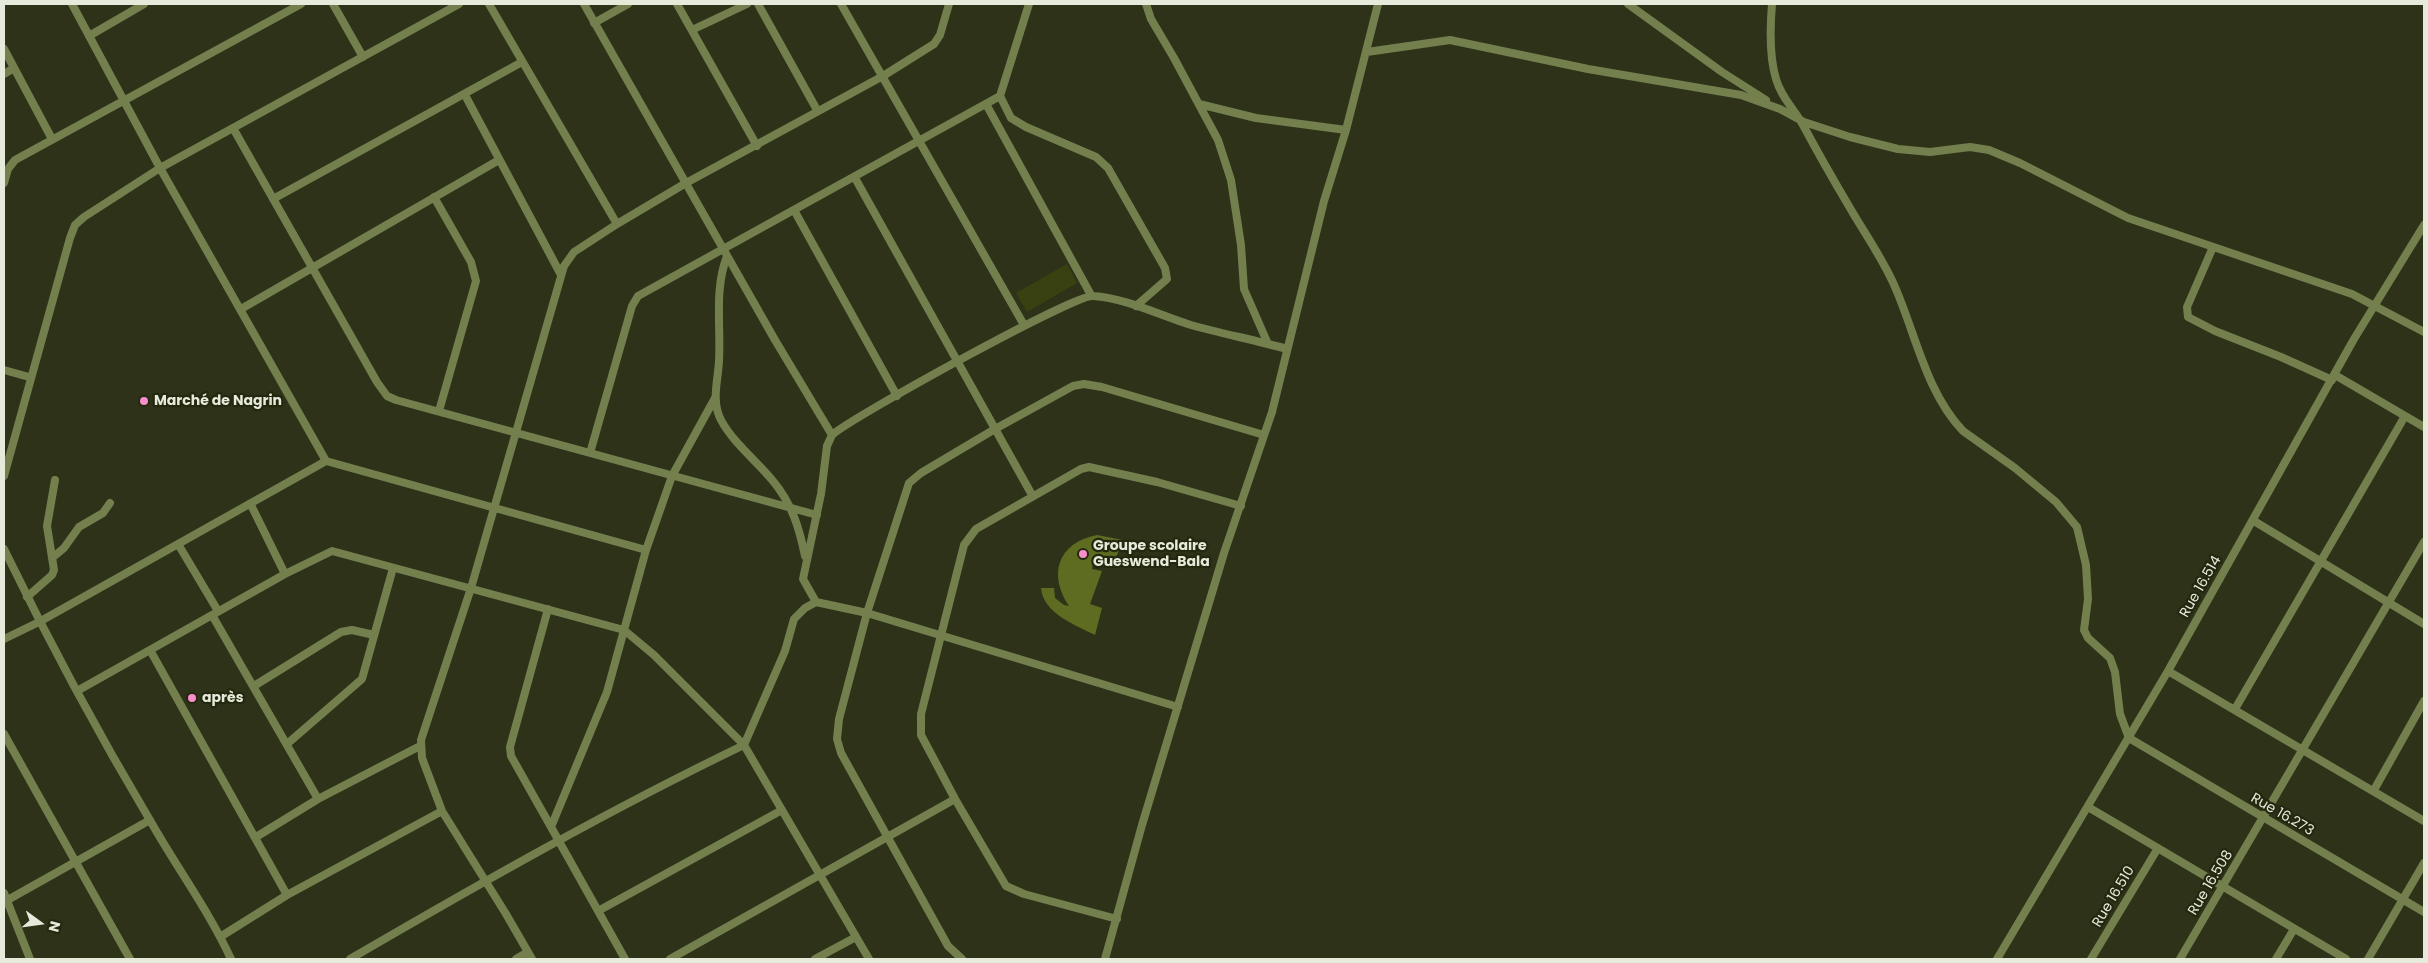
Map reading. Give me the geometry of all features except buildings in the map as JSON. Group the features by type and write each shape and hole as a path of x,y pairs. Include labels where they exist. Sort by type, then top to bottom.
{"street":[{"path":"72,4 160,168 326,461"},
{"path":"89,36 144,4"},
{"path":"4,183 8,169 15,160 301,4"},
{"path":"333,4 363,57"},
{"path":"4,476 70,238 76,225 84,217 160,168 459,4"},
{"path":"489,4 617,224"},
{"path":"584,4 832,435"},
{"path":"594,23 628,4"},
{"path":"677,4 757,146"},
{"path":"692,30 747,4"},
{"path":"758,4 818,110"},
{"path":"841,4 1024,325"},
{"path":"516,959 530,956 442,811 425,767 420,746 471,588 560,273 574,252 617,224 686,183 883,76 934,44 940,35 949,4"},
{"path":"590,453 635,300 648,289 725,252 794,210 1000,96 1029,4"},
{"path":"1146,4 1151,19 1218,140 1231,180 1241,245 1244,289 1268,344"},
{"path":"1106,959 1178,707 1264,435 1324,201 1346,130 1378,4"},
{"path":"1628,4 1722,72 1800,120 1850,137 1906,150 1930,152 1970,147 1988,150 2020,162 2128,218 2352,294 2424,332"},
{"path":"1772,4 1773,69 1782,95 1800,120 1881,258 1896,287 1927,374 1956,424 2056,502 2077,527 2086,565 2088,599 2084,630 2088,638 2110,658 2115,672 2120,714 2129,738"},
{"path":"1367,52 1450,40 1588,69 1741,95 1780,108"},
{"path":"4,49 52,139"},
{"path":"273,199 522,62"},
{"path":"4,74 14,68"},
{"path":"465,94 560,273"},
{"path":"1000,96 1011,118 1026,127 1096,157 1108,168 1165,268 1167,279 1136,306"},
{"path":"986,104 1091,295"},
{"path":"1199,104 1256,118 1346,130"},
{"path":"233,128 384,393 396,400 817,515"},
{"path":"241,309 499,160"},
{"path":"854,178 1032,495"},
{"path":"434,197 471,262 476,281 439,411"},
{"path":"794,210 897,396"},
{"name":"Rue 16.514","path":"1998,959 2168,671 2375,305 2423,230"},
{"path":"2213,247 2187,307 2188,317 2215,331 2334,378 2424,427"},
{"path":"725,252 720,279 719,360 715,398 720,417 729,432 772,480 791,507 798,522 806,558"},
{"path":"816,602 803,579 806,558 817,515 827,446 832,435 897,396 1024,325 1091,295 1136,306 1192,325 1287,349"},
{"path":"4,370 30,378"},
{"path":"962,959 948,946 890,837 841,753 837,739 839,719 867,613 909,483 921,473 995,429 1073,386 1084,384 1102,387 1264,435"},
{"path":"551,827 607,692 646,550 672,476 715,398"},
{"path":"2235,709 2405,416"},
{"path":"4,639 39,622 326,461 646,550"},
{"path":"1117,919 1010,888 955,799 921,735 919,727 968,538 976,529 1032,495 1081,469 1094,467 1157,482 1240,506"},
{"path":"27,597 52,575 54,570 47,526 55,480"},
{"path":"52,558 64,548 79,527 103,513 110,503"},
{"path":"250,504 285,574"},
{"path":"2254,521 2424,624"},
{"name":"Rue 16.508","path":"2180,959 2424,542"},
{"path":"178,544 254,686 318,799"},
{"path":"4,549 39,622 150,820 220,937 231,959"},
{"path":"78,690 285,574 332,551 624,630 654,655 693,695 720,718 744,745 869,959"},
{"path":"287,744 358,683 366,671 393,568"},
{"path":"350,959 484,880 559,841 649,790 744,745 782,658 794,620 805,608 816,602 867,613 1178,707"},
{"path":"548,609 510,747 512,756 625,959"},
{"path":"254,686 341,632 352,630 374,635"},
{"path":"150,650 287,895"},
{"path":"2168,671 2424,821"},
{"path":"2374,790 2424,701"},
{"path":"4,734 130,959"},
{"name":"Rue 16.273","path":"2129,738 2263,819 2424,912"},
{"path":"256,837 318,799 420,746"},
{"path":"670,959 955,799"},
{"path":"2088,807 2346,959"},
{"path":"598,912 782,810"},
{"path":"220,937 287,895 442,811"},
{"path":"30,959 5,898 150,820"},
{"name":"Rue 16.510","path":"2091,959 2158,848"},
{"path":"2368,959 2424,863"},
{"path":"2276,959 2294,929"},
{"path":"815,959 856,937"}],"green space":[{"path":"1067,264 1077,283 1027,312 1016,293"},
{"path":"1097,535 1123,540 1117,555 1107,564 1093,563 1092,569 1102,571 1090,604 1102,608 1095,635 1061,617 1054,611 1043,597 1041,588 1054,588 1055,598 1064,605 1069,606 1059,583 1058,572 1060,562 1073,545 1083,539"}],"place":[{"name":"Marché de Nagrin","path":"144,401"},
{"name":"Groupe scolaire Gueswend-Bala","path":"1083,554"},
{"name":"après","path":"192,698"}]}
